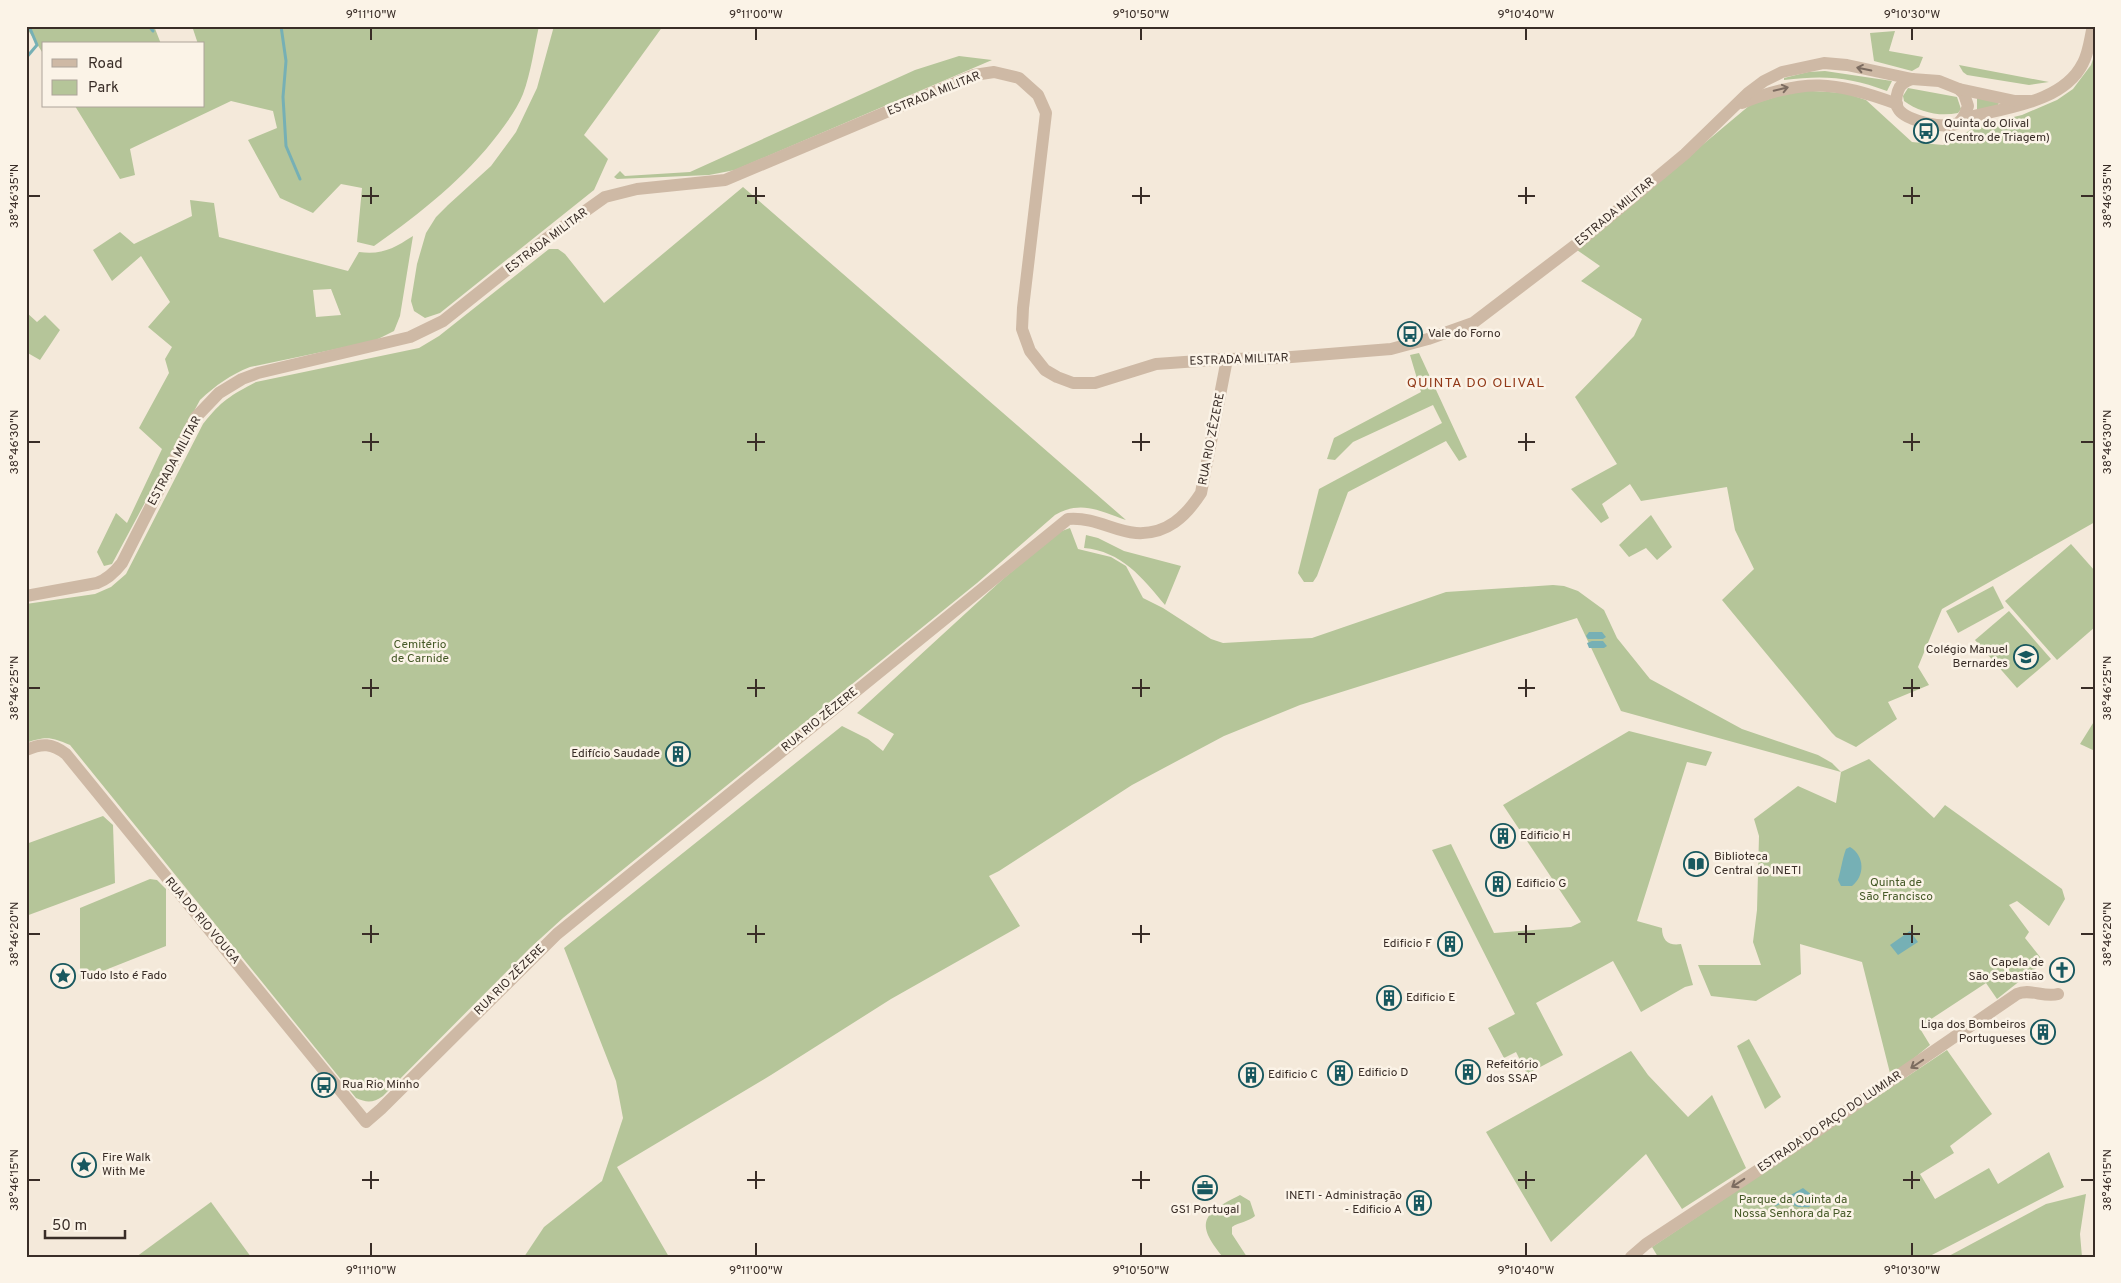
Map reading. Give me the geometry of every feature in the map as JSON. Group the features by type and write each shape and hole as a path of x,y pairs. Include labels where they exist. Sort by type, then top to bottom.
{"street":[{"name":"ESTRADA MILITAR","path":"1735,105 1766,93 1796,86 1828,85 1859,91 1897,104 1898,109 1904,114 1927,123 1957,123 1962,119 2030,102 2059,90 2074,78 2084,63 2093,26"},
{"name":"ESTRADA MILITAR","path":"26,596 97,583 106,580 117,570 196,417 230,385 258,373 410,337 443,321 546,239 605,198 637,189 725,180 974,75 994,72 1019,78 1038,95 1046,113 1022,329 1030,351 1045,370 1073,383 1095,383 1156,364 1279,358 1391,349 1428,339 1473,323 1515,293 1685,154 1735,105 1764,81 1782,72 1824,63 1846,65 1912,80 1939,80 1959,88 2015,101 2030,102"},
{"path":"1897,104 1898,89 1902,84 1912,80"},
{"path":"1959,88 1967,102 1966,113 1962,119"},
{"name":"RUA RIO ZÊZERE","path":"366,1122 556,934 1068,519 1083,518 1136,533 1160,530 1178,521 1189,512 1201,492 1228,359"},
{"name":"RUA DO RIO VOUGA","path":"26,750 45,744 56,747 66,754 366,1122"},
{"name":"ESTRADA DO PAÇO DO LUMIAR","path":"1631,1257 1646,1244 1818,1130 2017,994 2031,992 2048,996 2058,994"}],"green space":[{"path":"154,26 160,42 42,42 42,52 26,27"},
{"path":"192,26 539,26 526,86 516,109 499,133 457,180 409,221 374,246 357,242 362,188 341,184 313,213 280,198 248,140 277,128 273,111 231,101 130,149 135,175 120,179 76,108 205,108 205,42 197,42"},
{"path":"554,26 663,26 584,135 608,159 594,190 440,313 425,318 414,311 411,301 417,264 426,233 436,217 491,166 516,132 537,88"},
{"path":"1895,31 1889,51 1923,57 1919,67 1912,71 1874,61 1870,33"},
{"path":"2095,53 2095,522 1942,609 1918,667 1929,685 1888,702 1897,719 1856,747 1832,733 1722,600 1754,569 1735,530 1727,487 1641,501 1630,484 1602,504 1609,518 1601,523 1571,489 1617,464 1575,397 1634,336 1642,319 1581,281 1600,266 1577,250 1750,105 1797,90 1845,93 1866,100 1912,142 1943,145 1955,140 1976,126 2022,115 2057,100 2073,89 2091,65"},
{"path":"959,56 992,60 735,170 709,175 617,179 614,177 620,171 625,176 690,172 915,70"},
{"path":"1959,65 2049,82 2029,85 1967,75"},
{"path":"1825,71 1892,81 1887,91 1837,78 1784,80 1784,78 1808,72"},
{"path":"1908,88 1957,97 1961,109 1958,113 1951,114 1923,111 1904,101 1903,96"},
{"path":"1977,98 1999,102 1998,105 1977,111"},
{"name":"Cemitério de Carnide","path":"743,187 1126,520 1090,508 1073,508 1055,515 977,583 563,918 530,948 383,1096 370,1102 363,1101 356,1098 70,745 48,738 26,743 26,604 95,594 111,587 126,574 203,424 221,404 239,391 256,382 419,348 439,336 549,249 558,249 565,254 604,303"},
{"path":"190,200 214,203 219,237 348,271 359,252 367,253 388,250 413,236 400,316 394,331 374,341 250,367 230,377 200,400 112,564 104,566 97,552 116,513 127,523 162,449 139,428 169,373 165,359 172,347 148,327 170,302 141,256 112,281 93,250 120,232 134,244 192,216","holes":["331,289 341,315 316,317 313,290"]},
{"path":"26,312 37,322 45,315 60,330 40,360 26,352"},
{"path":"1419,353 1467,457 1459,461 1446,441 1348,492 1317,576 1313,582 1304,582 1298,573 1319,489 1442,423 1433,405 1353,442 1335,460 1327,459 1334,438 1421,392 1410,355"},
{"path":"1651,515 1672,547 1657,560 1646,548 1629,557 1619,545"},
{"path":"1070,528 1078,549 1111,557 1126,566 1143,598 1163,608 1211,639 1223,643 1312,638 1446,592 1553,585 1564,586 1578,591 1604,610 1617,638 1650,679 1742,729 1818,755 1832,763 1841,772 1621,711 1577,618 1300,705 1224,736 1132,785 989,876 1020,926 891,999 771,1075 617,1167 669,1257 524,1257 544,1227 602,1181 623,1118 616,1081 564,948 842,726 868,739 883,751 894,734 857,713 1003,579 1059,532"},
{"path":"1086,535 1098,538 1124,551 1181,566 1165,605 1139,576 1120,560 1097,550 1084,548"},
{"path":"2071,544 2095,571 2095,627 2057,660 2005,601"},
{"path":"1993,586 2004,608 1958,633 1946,611"},
{"path":"2009,611 2051,659 2017,688 1975,640"},
{"path":"2095,720 2095,751 2080,744"},
{"path":"1629,731 1712,752 1706,766 1687,762 1637,921 1662,928 1663,936 1667,942 1681,944 1693,985 1685,987 1641,1012 1613,961 1536,1003 1563,1055 1527,1074 1516,1052 1504,1058 1488,1028 1515,1014 1432,850 1451,844 1494,933 1571,927 1581,922 1503,805"},
{"name":"Quinta de São Francisco","path":"1869,759 1934,818 1945,805 2062,889 2065,899 2049,926 2017,901 2009,905 2029,932 2025,938 2044,962 1997,999 1986,983 1919,1027 1930,1045 1891,1077 1862,962 1800,944 1801,974 1756,1001 1711,996 1698,965 1761,965 1753,942 1757,910 1759,836 1754,819 1798,786 1836,803 1841,772"},
{"path":"103,816 113,825 115,883 26,916 26,844"},
{"path":"150,879 157,880 166,889 166,946 80,980 80,908"},
{"path":"1749,1039 1781,1097 1765,1109 1737,1046"},
{"name":"Parque da Quinta da Nossa Senhora da Paz","path":"1947,1050 1992,1114 1950,1146 1954,1153 1920,1174 1935,1199 1989,1168 1998,1184 2049,1152 2064,1187 1928,1257 1658,1257 1652,1247"},
{"path":"1631,1051 1648,1075 1688,1117 1712,1095 1746,1168 1682,1209 1646,1154 1551,1242 1486,1132"},
{"path":"2086,1194 2080,1234 2082,1257 1947,1257 2046,1204"},
{"path":"1240,1195 1250,1201 1255,1216 1232,1227 1232,1234 1247,1257 1223,1257 1208,1235 1207,1219 1218,1207"},
{"path":"211,1202 251,1257 136,1257"}],"water":[{"path":"1589,632 1602,632 1606,637 1603,639 1588,639 1586,636"},
{"path":"1603,641 1607,646 1604,648 1589,648 1587,643"},
{"path":"1850,847 1861,861 1861,872 1852,886 1841,886 1838,880 1843,857 1846,849"},
{"path":"1910,931 1918,942 1898,955 1890,945"},
{"path":"1803,1188 1812,1195 1812,1204 1809,1207 1798,1207 1785,1202 1776,1206 1771,1203 1773,1198 1787,1197"}],"waterway":[{"path":"26,58 37,45 29,26"},
{"path":"149,26 153,31"},
{"path":"281,26 286,61 283,97 286,146 300,179"}],"place":[{"name":"Quinta do Olival (Centro de Triagem)","path":"1926,131"},
{"name":"Vale do Forno","path":"1410,334"},
{"name":"Colégio Manuel Bernardes","path":"2026,657"},
{"name":"Edifício Saudade","path":"678,754"},
{"name":"Edificio H","path":"1503,836"},
{"name":"Biblioteca Central do INETI","path":"1696,864"},
{"name":"Edificio G","path":"1498,884"},
{"name":"Edificio F","path":"1450,944"},
{"name":"Capela de São Sebastião","path":"2062,970"},
{"name":"Tudo Isto é Fado","path":"63,976"},
{"name":"Edificio E","path":"1389,998"},
{"name":"Liga dos Bombeiros Portugueses","path":"2043,1032"},
{"name":"Refeitório dos SSAP","path":"1468,1072"},
{"name":"Edificio D","path":"1340,1073"},
{"name":"Edificio C","path":"1251,1075"},
{"name":"Rua Rio Minho","path":"324,1085"},
{"name":"Fire Walk With Me","path":"84,1165"},
{"name":"GS1 Portugal","path":"1205,1188"},
{"name":"INETI - Administração - Edificio A","path":"1419,1203"}],"district":[{"name":"QUINTA DO OLIVAL","path":"1476,383"}]}
